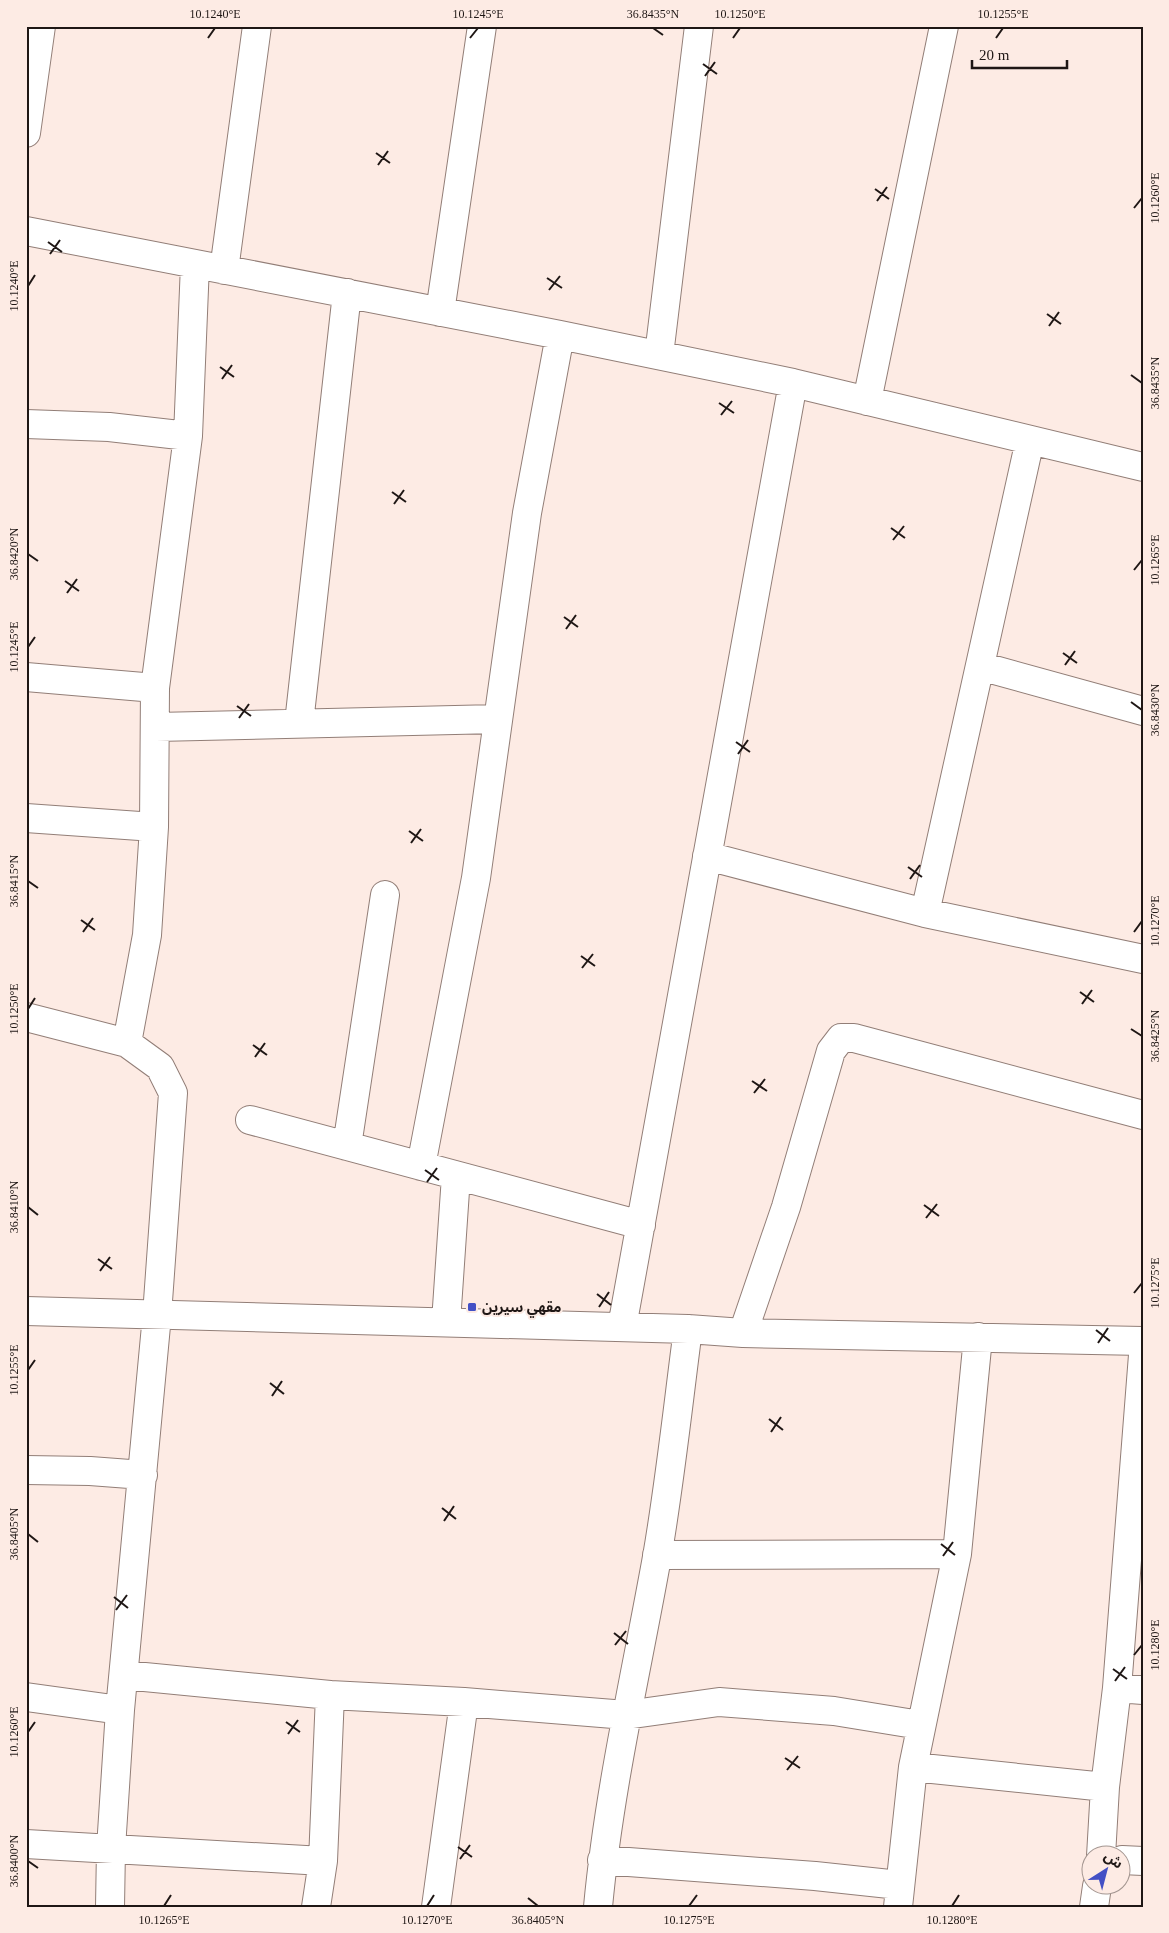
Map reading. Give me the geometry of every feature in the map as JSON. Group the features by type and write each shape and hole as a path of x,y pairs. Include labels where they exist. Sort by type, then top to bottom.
{"street":[{"path":"26,133 41,26"},
{"path":"224,270 257,26"},
{"path":"440,312 482,26"},
{"path":"659,355 699,26"},
{"path":"868,401 944,26"},
{"path":"26,232 560,335 793,383 1143,467"},
{"path":"127,1043 147,935 154,827 155,688 188,436 196,264"},
{"path":"299,723 348,294"},
{"path":"420,1166 476,878 527,513 560,335"},
{"path":"622,1327 793,383"},
{"path":"26,424 109,427 188,436"},
{"path":"925,913 1030,440"},
{"path":"980,666 1143,711"},
{"path":"26,677 155,688"},
{"path":"156,727 497,719"},
{"path":"26,818 154,827"},
{"path":"706,856 925,913 1143,959"},
{"path":"347,1146 385,895"},
{"path":"26,1017 127,1043 160,1068 172,1093 157,1315 120,1710 110,1907"},
{"path":"743,1333 786,1207 831,1050 841,1038 854,1038 1143,1115"},
{"path":"250,1120 641,1226"},
{"path":"446,1322 456,1176"},
{"path":"26,1311 688,1329 743,1333 1143,1341"},
{"path":"598,1907 602,1860 616,1770 657,1555 688,1329"},
{"path":"602,1860 815,1876 899,1896 913,1766 920,1725 958,1554 978,1337"},
{"path":"1102,1846 1106,1787 1130,1689 1143,1355"},
{"path":"26,1470 90,1470 143,1475"},
{"path":"657,1555 958,1554"},
{"path":"124,1675 330,1695 464,1702 626,1715 719,1702 834,1711 920,1725"},
{"path":"316,1907 323,1861 330,1695"},
{"path":"26,1697 120,1710"},
{"path":"436,1907 464,1702"},
{"path":"913,1766 1106,1787"},
{"path":"26,1844 323,1861"}],"place":[{"name":"مقهي سيرين","path":"472,1307"}]}
